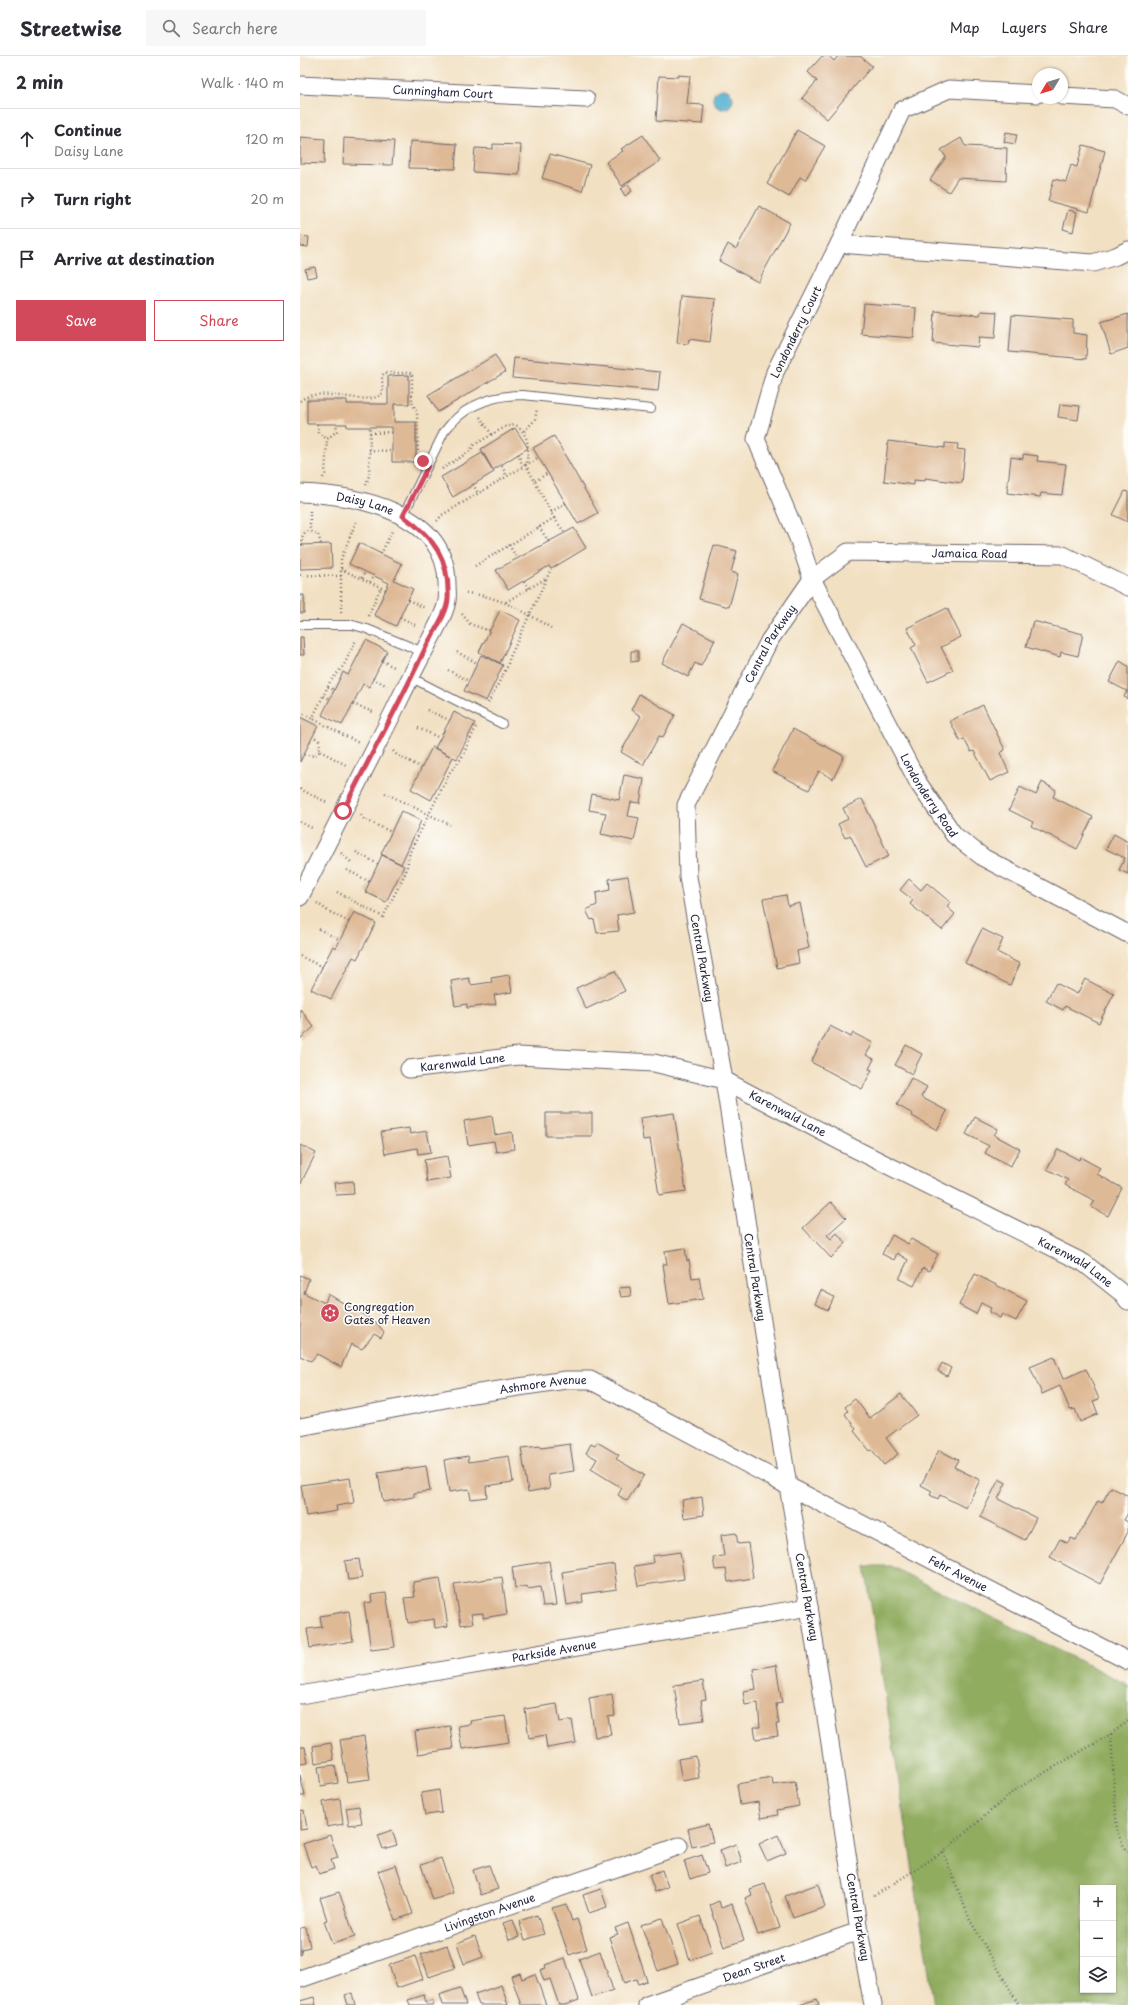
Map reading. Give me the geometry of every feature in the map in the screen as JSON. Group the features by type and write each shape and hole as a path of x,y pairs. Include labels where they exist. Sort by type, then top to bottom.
{"street":[{"name":"Cunningham Court","path":"300,85 586,99"},
{"name":"Londonderry Court","path":"812,579 798,538 756,439 775,372 839,244 902,110 948,89 1032,94"},
{"path":"1068,96 1115,99 1128,106"},
{"path":"839,244 1093,262 1116,256 1128,250"},
{"name":"Daisy Lane","path":"302,892 445,610 447,596 447,574 441,555 430,538 402,515 373,503 335,495 307,493"},
{"name":"Jamaica Road","path":"812,579 848,552 1063,555 1128,587"},
{"name":"Londonderry Road","path":"812,579 919,784 954,835 984,858 1128,934"},
{"name":"Central Parkway","path":"812,579 769,641 686,805 688,877 724,1080 788,1486 873,2005"},
{"name":"Karenwald Lane","path":"409,1069 518,1056 654,1063 724,1080 850,1147 1084,1263 1122,1294 1128,1301"},
{"name":"Ashmore Avenue","path":"300,1427 466,1394 566,1380 590,1380 788,1486"},
{"name":"Fehr Avenue","path":"788,1486 1128,1661"},
{"name":"Parkside Avenue","path":"300,1695 809,1607"},
{"name":"Livingston Avenue","path":"300,1979 679,1846"},
{"name":"Dean Street","path":"647,2005 860,1931"}],"lane":[{"path":"402,515 444,432 452,420 474,406 503,395 538,396 651,408"},
{"path":"300,625 342,625 362,628 423,652"},
{"path":"410,677 502,724"}],"path":[{"path":"300,400 305,396 311,395 340,395 375,398 381,396 383,392 382,376 384,373 412,373 412,402 417,413 418,456 427,467 436,472 466,454 474,446 492,435 513,425 518,426 524,431 529,448 526,465 554,518 565,533"},
{"path":"524,431 535,420 538,396"},
{"path":"474,406 492,435"},
{"path":"317,424 318,432 327,439"},
{"path":"327,439 337,432 336,424"},
{"path":"350,498 366,485 369,476 370,427"},
{"path":"370,433 392,432"},
{"path":"307,493 325,474 327,439"},
{"path":"370,450 392,451"},
{"path":"518,454 523,467"},
{"path":"419,528 438,521 442,515 539,457"},
{"path":"502,466 507,477"},
{"path":"534,481 548,473"},
{"path":"473,484 478,494"},
{"path":"551,512 566,503"},
{"path":"381,554 402,515"},
{"path":"474,566 554,518"},
{"path":"342,625 341,559 356,522"},
{"path":"539,527 548,542"},
{"path":"302,545 302,537 310,530 318,534 321,544"},
{"path":"509,545 517,558"},
{"path":"341,569 386,590"},
{"path":"337,892 383,917 406,872 410,852 450,772 460,758 507,666 551,569"},
{"path":"362,578 365,572"},
{"path":"300,576 341,576"},
{"path":"370,582 374,576"},
{"path":"506,602 546,579"},
{"path":"524,581 529,589"},
{"path":"312,718 328,687 348,659 381,587"},
{"path":"447,596 484,595 506,602 530,614 551,628"},
{"path":"447,596 470,624 490,631"},
{"path":"408,600 426,608"},
{"path":"400,617 417,626"},
{"path":"456,652 477,663"},
{"path":"382,661 396,668"},
{"path":"448,670 469,681"},
{"path":"328,687 334,690"},
{"path":"324,696 330,699"},
{"path":"353,704 386,727 396,754 422,768"},
{"path":"427,710 449,720"},
{"path":"300,712 374,750"},
{"path":"418,728 440,738"},
{"path":"313,736 319,741 320,751"},
{"path":"304,754 314,756 320,751"},
{"path":"320,751 362,773"},
{"path":"300,789 346,805 364,819 391,832"},
{"path":"385,793 450,825"},
{"path":"356,852 378,864"},
{"path":"348,870 370,882"},
{"path":"302,892 319,906 349,922"},
{"path":"319,929 340,940"},
{"path":"300,956 322,967"},
{"path":"874,1896 943,1852 1015,1790 1111,1734 1128,1721"},
{"path":"1111,1734 1117,1832 1128,1855"},
{"path":"943,1852 970,1920 1019,2005"}],"green space":[{"path":"865,1566 890,1566 1128,1685 1128,2005 934,2005"}],"water":[{"path":"719,89 727,89 733,95 733,103 727,109 719,109 713,103 713,95"}],"building":[{"path":"822,56 829,56 834,61 838,56 860,56 872,66 827,119 802,98 817,81 808,72"},
{"path":"678,75 690,76 687,104 704,105 702,124 656,121 659,76 678,77"},
{"path":"797,130 825,146 805,180 800,177 789,197 767,184"},
{"path":"1006,132 1017,134 1015,144 1004,142"},
{"path":"643,135 660,161 622,186 606,162 623,151 621,149"},
{"path":"300,137 325,139 324,164 300,163"},
{"path":"344,138 394,141 392,165 343,164"},
{"path":"961,138 965,146 1007,148 1006,181 958,178 949,192 930,180 946,157 941,150"},
{"path":"410,141 457,144 455,169 409,168"},
{"path":"493,144 521,145 519,175 473,172 475,148 493,149"},
{"path":"1083,145 1105,151 1089,212 1048,201 1054,179 1066,182 1071,165 1077,167"},
{"path":"550,154 590,165 582,191 542,178"},
{"path":"628,184 632,191 625,196 621,189"},
{"path":"759,206 790,223 758,282 719,261 728,244 736,249"},
{"path":"1068,210 1077,212 1073,232 1063,229"},
{"path":"300,236 309,237 308,247 300,246"},
{"path":"315,267 317,276 307,278 305,269"},
{"path":"682,296 715,299 710,342 689,339 688,344 677,343"},
{"path":"864,304 916,308 914,338 861,334"},
{"path":"935,311 980,315 981,311 997,312 995,338 979,337 978,347 933,343"},
{"path":"1128,314 1128,348 1111,354 1101,322"},
{"path":"1012,315 1073,320 1073,333 1087,335 1086,359 1009,352"},
{"path":"495,355 505,372 438,412 428,395"},
{"path":"514,358 660,372 658,391 512,378"},
{"path":"409,375 409,404 394,404 394,422 416,422 416,462 392,462 392,427 347,427 347,424 307,424 307,400 347,400 347,404 388,404 388,376"},
{"path":"1060,404 1080,406 1078,420 1058,417"},
{"path":"515,428 528,448 493,470 481,449"},
{"path":"554,436 598,513 578,524 533,448"},
{"path":"888,441 945,448 945,443 958,444 957,449 965,450 962,483 925,478 925,481 914,480 914,485 884,481"},
{"path":"482,453 494,472 453,497 441,477"},
{"path":"1023,454 1038,456 1037,461 1066,464 1062,495 1041,493 1040,497 1007,493 1011,457 1023,459"},
{"path":"1125,491 1128,492 1128,522 1113,515"},
{"path":"574,528 586,548 551,569 549,566 508,590 496,570"},
{"path":"359,543 402,564 394,580 413,589 396,626 374,615 389,583 349,564"},
{"path":"331,544 332,568 300,569 300,545"},
{"path":"714,545 737,551 731,572 738,574 729,607 699,599"},
{"path":"300,595 304,595 304,613 300,613"},
{"path":"947,608 961,637 941,647 953,670 928,682 911,648 916,645 907,628"},
{"path":"500,610 520,620 500,663 479,652"},
{"path":"1033,621 1083,634 1078,656 1061,652 1060,657 1026,647"},
{"path":"683,623 715,640 701,666 695,663 688,677 662,663"},
{"path":"300,637 303,637 304,655 300,655"},
{"path":"366,640 387,651 369,687 363,684 342,725 322,715 343,672 348,675"},
{"path":"631,651 638,651 638,661 631,662"},
{"path":"481,655 503,665 486,701 464,691"},
{"path":"1120,661 1128,666 1128,699 1124,697 1127,691 1109,682"},
{"path":"639,694 675,715 663,737 659,736 643,765 621,752 641,716 631,710"},
{"path":"983,705 1005,750 1000,753 1009,772 990,781 974,751 971,752 964,739 960,741 950,721"},
{"path":"454,712 475,723 457,759 453,757 431,800 411,789 432,747 450,756 435,748"},
{"path":"300,717 318,726 300,762"},
{"path":"793,729 844,756 833,779 819,771 809,790 772,771"},
{"path":"624,775 644,779 640,803 631,802 628,816 639,818 634,841 601,834 606,813 589,810 592,794 619,800"},
{"path":"1042,782 1056,790 1053,797 1093,817 1077,849 1031,826 1033,822 1009,810 1020,787 1036,795"},
{"path":"862,799 889,856 866,867 850,835 845,838 838,824 848,819 843,808"},
{"path":"401,811 421,821 401,864 381,854"},
{"path":"1114,834 1128,842 1128,874 1119,870 1125,858 1106,849"},
{"path":"382,855 404,866 386,902 365,892"},
{"path":"628,876 634,912 617,915 619,931 597,933 594,919 591,920 586,910 597,905 596,893 610,890 609,879"},
{"path":"909,879 921,890 927,883 950,902 947,907 955,914 942,930 910,904 913,900 900,890"},
{"path":"786,895 788,906 800,903 809,948 797,951 799,963 777,968 763,899"},
{"path":"354,912 376,923 357,959 353,957 331,999 311,989 333,946 336,948"},
{"path":"982,929 1003,939 997,952 1020,964 1010,985 965,963"},
{"path":"615,971 625,991 586,1009 576,988"},
{"path":"509,975 512,992 494,995 496,1004 467,1008 467,1004 455,1006 451,981 469,978 471,985 492,982 491,978"},
{"path":"1085,979 1114,994 1099,1023 1065,1006 1063,1010 1046,1001 1056,983 1077,994"},
{"path":"300,1009 314,1027 300,1039"},
{"path":"830,1026 851,1037 853,1033 873,1043 866,1055 874,1059 869,1069 872,1070 862,1089 811,1062"},
{"path":"906,1045 922,1054 912,1074 895,1065"},
{"path":"911,1078 927,1087 921,1097 947,1111 937,1130 912,1116 913,1114 897,1105"},
{"path":"546,1113 592,1113 592,1136 546,1136"},
{"path":"674,1113 686,1191 659,1195 650,1139 643,1140 640,1118"},
{"path":"492,1116 495,1135 512,1132 514,1149 496,1152 494,1141 468,1145 464,1121"},
{"path":"975,1117 998,1129 994,1135 1020,1149 1010,1167 985,1153 989,1146 966,1134"},
{"path":"409,1128 410,1134 427,1131 431,1152 418,1154 417,1148 385,1154 381,1132"},
{"path":"300,1145 316,1153 300,1185"},
{"path":"1058,1149 1079,1160 1080,1157 1100,1168 1097,1174 1122,1188 1108,1216 1091,1207 1095,1201 1065,1185 1068,1180 1047,1169"},
{"path":"447,1156 451,1178 427,1182 424,1160"},
{"path":"353,1181 354,1194 336,1195 334,1183"},
{"path":"831,1202 846,1218 827,1235 831,1239 837,1233 846,1243 831,1258 803,1228"},
{"path":"892,1235 908,1244 911,1239 938,1254 929,1271 923,1268 914,1286 899,1279 908,1260 897,1253 894,1260 882,1254"},
{"path":"685,1248 692,1278 699,1277 703,1299 669,1304 663,1264 667,1264 665,1251"},
{"path":"975,1274 1027,1301 1016,1321 1002,1314 1000,1318 989,1312 991,1308 981,1303 976,1314 959,1305"},
{"name":"Congregation Gates of Heaven","path":"300,1275 309,1279 304,1293 325,1303 328,1294 377,1323 384,1332 381,1338 374,1334 362,1349 351,1344 341,1367 317,1354 311,1361 300,1356"},
{"path":"630,1287 631,1296 621,1297 619,1288"},
{"path":"821,1290 834,1297 828,1310 815,1304"},
{"path":"1054,1357 1063,1379 1086,1369 1099,1399 1093,1401 1098,1414 1080,1422 1075,1409 1070,1410 1060,1386 1042,1394 1030,1367"},
{"path":"942,1363 951,1368 947,1376 938,1371"},
{"path":"901,1394 917,1415 886,1438 898,1454 884,1465 872,1450 870,1451 854,1431 856,1429 845,1414 848,1411 845,1407 855,1399 870,1418"},
{"path":"597,1442 619,1455 616,1459 644,1475 627,1501 618,1495 622,1488 591,1469 597,1459 586,1453 591,1444 595,1446"},
{"path":"570,1444 574,1471 548,1475 550,1488 528,1492 521,1448 541,1446 541,1448"},
{"path":"939,1450 958,1460 954,1467 980,1480 966,1508 940,1495 938,1499 930,1495 932,1491 921,1485"},
{"path":"468,1456 469,1462 509,1456 513,1482 486,1486 487,1497 471,1499 469,1489 449,1492 444,1460"},
{"path":"426,1466 430,1491 414,1493 414,1497 383,1502 378,1473"},
{"path":"350,1478 354,1503 336,1506 337,1511 306,1516 301,1485"},
{"path":"999,1479 1006,1483 998,1499 1036,1518 1025,1540 980,1517"},
{"path":"1111,1487 1128,1496 1128,1513 1124,1520 1128,1522 1128,1532 1100,1584 1050,1557 1060,1539 1067,1543 1071,1538 1076,1540 1098,1501 1102,1503"},
{"path":"702,1497 704,1515 684,1518 682,1500"},
{"path":"736,1533 738,1544 748,1543 753,1578 728,1582 726,1569 715,1570 713,1557 724,1556 721,1535"},
{"path":"680,1552 684,1579 638,1586 634,1566 653,1563 652,1556"},
{"path":"359,1559 362,1578 348,1580 345,1561"},
{"path":"549,1561 556,1605 543,1606 540,1587 528,1589 527,1586 515,1588 512,1567"},
{"path":"614,1564 617,1589 582,1594 583,1602 567,1605 562,1572"},
{"path":"502,1577 507,1614 483,1618 483,1613 471,1614 473,1623 461,1625 454,1584"},
{"path":"440,1578 448,1626 435,1628 434,1619 408,1623 404,1598 415,1597 413,1582"},
{"path":"386,1593 395,1647 371,1650 364,1603 372,1602 371,1595"},
{"path":"349,1611 353,1641 310,1648 307,1629 322,1627 320,1616"},
{"path":"776,1665 782,1703 776,1704 779,1724 776,1724 778,1736 756,1739 754,1727 760,1727 758,1703 745,1705 743,1691 756,1689 753,1669"},
{"path":"703,1681 706,1699 701,1700 704,1720 680,1723 674,1685"},
{"path":"612,1694 615,1716 608,1717 611,1735 595,1737 589,1698"},
{"path":"557,1704 560,1722 572,1720 576,1743 547,1748 545,1735 529,1738 525,1709"},
{"path":"505,1716 509,1742 462,1749 458,1726 471,1724 470,1721"},
{"path":"450,1726 453,1749 418,1754 415,1731"},
{"path":"364,1736 370,1779 347,1782 340,1740"},
{"path":"331,1743 334,1760 315,1763 313,1746"},
{"path":"300,1747 305,1747 308,1763 300,1764"},
{"path":"696,1756 699,1778 682,1781 678,1759"},
{"path":"335,1765 338,1783 321,1786 318,1767"},
{"path":"300,1775 305,1796 300,1796"},
{"path":"772,1778 773,1785 795,1782 799,1806 777,1810 778,1815 761,1818 758,1802 740,1805 737,1784"},
{"path":"439,1790 442,1813 425,1815 421,1793"},
{"path":"340,1799 343,1824 327,1827 323,1802"},
{"path":"359,1806 362,1823 349,1825 346,1808"},
{"path":"304,1810 307,1829 300,1830 300,1811"},
{"path":"708,1824 713,1842 692,1847 688,1829"},
{"path":"392,1830 397,1845 383,1849 378,1835"},
{"path":"330,1835 338,1858 331,1860 334,1869 319,1874 316,1865 311,1867 303,1844"},
{"path":"778,1835 786,1853 767,1861 759,1844"},
{"path":"736,1844 742,1862 725,1868 720,1850"},
{"path":"702,1855 708,1873 690,1879 684,1861"},
{"path":"441,1858 453,1893 433,1900 421,1865"},
{"path":"396,1865 413,1914 395,1920 378,1871"},
{"path":"489,1865 498,1889 481,1895 473,1870"},
{"path":"662,1870 668,1887 655,1892 649,1875"},
{"path":"765,1884 780,1928 758,1935 745,1898 752,1895 750,1889"},
{"path":"818,1884 825,1907 793,1918 785,1896"},
{"path":"601,1889 607,1907 589,1913 583,1895"},
{"path":"339,1892 355,1937 332,1944 324,1921 327,1920 320,1898"},
{"path":"719,1901 721,1908 732,1904 744,1940 724,1947 710,1905"},
{"path":"566,1904 572,1921 577,1919 587,1949 569,1955 552,1908"},
{"path":"537,1915 544,1934 525,1940 519,1921"},
{"path":"700,1916 712,1952 690,1960 678,1924"},
{"path":"662,1918 678,1964 658,1971 641,1925"},
{"path":"513,1920 519,1937 509,1940 503,1923"},
{"path":"628,1923 647,1981 638,1984 636,1979 624,1983 609,1937 618,1934 615,1928"},
{"path":"306,1927 310,1947 301,1949 302,1954 300,1955 300,1928"},
{"path":"475,1936 483,1957 464,1964 457,1943"},
{"path":"447,1945 455,1968 429,1977 421,1954"},
{"path":"600,1951 613,1990 592,1997 579,1959"},
{"path":"415,1956 423,1979 397,1988 389,1965"},
{"path":"565,1958 579,2000 565,2005 559,2005 550,1979 544,1981 540,1970 546,1968 545,1965"},
{"path":"520,1973 522,1979 535,1974 546,2005 521,2005 511,1976"},
{"path":"501,1985 508,2005 479,2005 475,1994"},
{"path":"460,1988 466,2005 442,2005 439,1995"},
{"path":"352,1993 355,2005 348,2005 345,1995"},
{"path":"424,1995 426,2002 432,2000 434,2005 410,2005 408,2000"},
{"path":"314,1997 316,2005 300,2005 300,2001"},
{"path":"817,1999 819,2005 799,2005"}],"place":[{"name":"Congregation Gates of Heaven","path":"330,1313"}],"route":[{"path":"343,811 410,677 420,661 423,652 445,610 448,600 447,574 441,555 430,538 418,526 403,516 428,466 423,461"}]}
